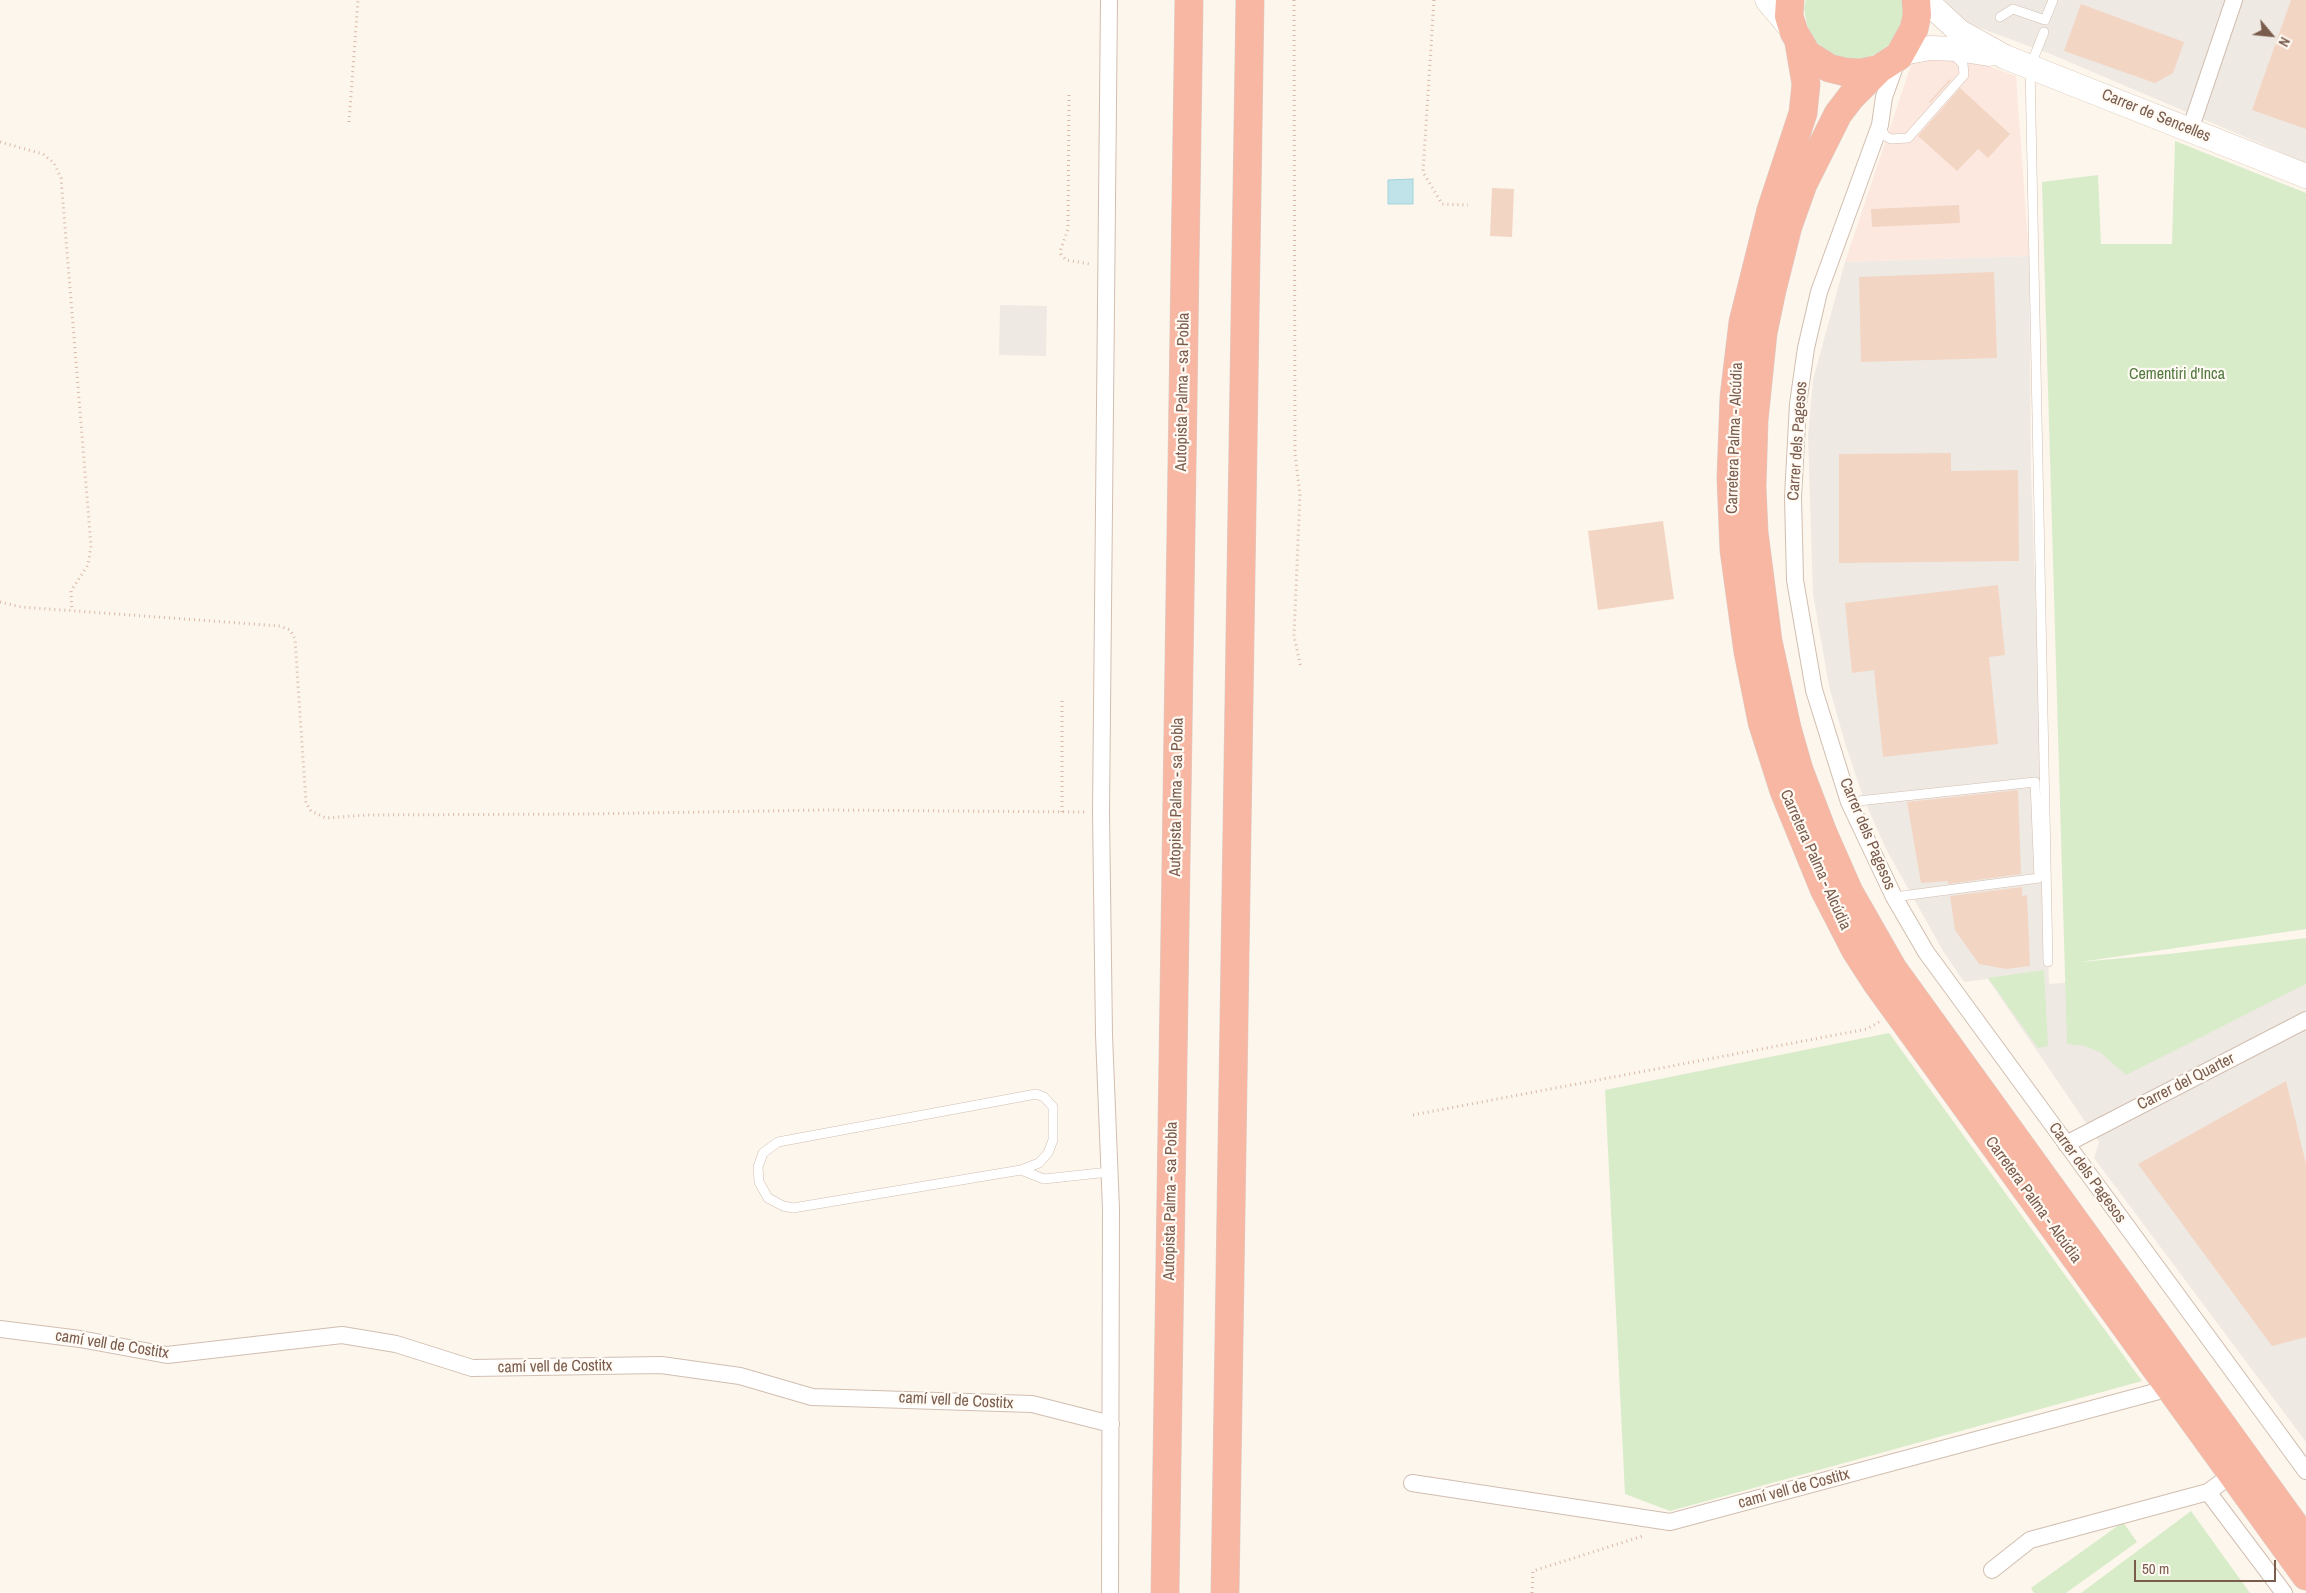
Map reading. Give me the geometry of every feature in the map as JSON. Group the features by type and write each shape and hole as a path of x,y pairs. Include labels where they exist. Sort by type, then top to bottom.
{"highway":[{"name":"Autopista Palma - sa Pobla","path":"1165,1593 1189,0"},
{"path":"1225,1593 1250,0"},
{"name":"Carretera Palma - Alcúdia","path":"1790,0 1790,16 1806,84 1803,113 1758,255 1743,322 1738,357 1731,478 1734,550 1743,622 1762,722 1784,791 1810,856 1840,921 1856,951 1897,1012 2170,1388 2306,1542"},
{"name":"Carretera Palma - Alcúdia","path":"1916,0 1917,15 1914,29 1889,63 1851,97 1838,114 1803,184 1788,226 1763,333 1754,420 1752,487 1754,532 1768,641 1787,728 1799,770 1826,841 1849,892 1893,969 2241,1468 2306,1576"},
{"path":"1796,37 1807,54 1829,68 1861,73 1889,63"}],"street":[{"path":"1109,0 1101,812 1104,1035 1109,1172 1112,1424 1110,1593"},
{"path":"1767,0 1796,37"},
{"name":"Carrer de Sencelles","path":"1925,0 1960,32 2005,56 2306,176"},
{"path":"2190,130 2234,0"},
{"name":"Carrer de Sencelles","path":"1889,63 1918,50 1943,48 2005,56"},
{"name":"Carrer dels Pagesos","path":"1889,63 1880,125 1819,292 1806,348 1798,404 1793,498 1796,580 1814,690 1849,802 1894,897 1926,952 2306,1471"},
{"name":"Carrer del Quarter","path":"2066,1144 2306,1020"},
{"name":"camí vell de Costitx","path":"0,1329 80,1339 167,1355 342,1335 396,1344 472,1368 660,1365 740,1376 812,1397 1032,1404 1112,1424"},
{"name":"camí vell de Costitx","path":"1412,1483 1670,1522 2170,1388"},
{"path":"1992,1570 2030,1540 2208,1492 2241,1468"},
{"path":"2208,1492 2284,1593"}],"lane":[{"path":"2000,17 2013,9 2045,20 2053,0"},
{"path":"2044,32 2030,67 2048,962"},
{"path":"1880,125 1885,136 1891,139 1908,138 1961,80 1965,70 1963,64 1943,48"},
{"path":"1849,802 2035,782 2039,878 1894,897"},
{"path":"1021,1170 1032,1166 1044,1158 1053,1140 1053,1108 1044,1097 1036,1094 778,1142 763,1153 758,1167 759,1182 768,1198 782,1206 793,1208 1021,1170 1044,1179 1109,1172"}],"path":[{"path":"349,122 358,0"},
{"path":"1294,0 1296,454 1300,494 1294,636 1301,668"},
{"path":"1434,0 1423,172 1442,204 1468,205"},
{"path":"1068,95 1068,229 1061,254 1063,258 1071,262 1106,266"},
{"path":"0,142 43,154 54,162 61,178 91,546 88,565 71,592 72,611"},
{"path":"0,602 21,607 280,626 290,630 295,639 306,803 311,811 326,818 366,815 824,810 1101,812"},
{"path":"1062,697 1062,812"},
{"path":"1413,1116 1866,1030 1897,1012"},
{"path":"1532,1593 1533,1570 1638,1538 1670,1522"}],"shaded area":[{"path":"1944,0 2306,0 2306,163 2053,55 1964,22"},
{"path":"1913,59 1977,62 2016,76 2029,256 1845,262"},
{"path":"2029,256 2031,470 2049,984 2306,963 2306,1442 2094,1158 2099,1142 1988,979 1964,982 1943,951 1886,849 1863,797 1829,686 1813,594 1808,436 1813,380 1845,262"},
{"path":"1000,305 1047,306 1046,356 999,355"}],"green space":[{"path":"1806,0 1903,0 1904,13 1900,28 1891,43 1878,53 1861,59 1844,58 1828,52 1815,41 1807,25 1804,8"},
{"name":"Cementiri d'Inca","path":"2175,141 2306,193 2306,929 2080,962 2306,938 2306,984 2126,1075 2101,1053 2085,1046 2067,1044 2042,182 2098,175 2101,244 2172,244"},
{"path":"2044,970 2048,1046 2038,1048 1988,978"},
{"path":"1889,1033 2142,1381 1670,1511 1625,1494 1605,1090"},
{"path":"2191,1511 2250,1593 2081,1593"},
{"path":"2123,1522 2137,1542 2066,1593 2034,1593 2031,1588"}],"water":[{"path":"1413,179 1413,204 1388,204 1388,180"}],"building":[{"path":"2291,0 2306,0 2306,129 2252,110"},
{"path":"2081,4 2184,42 2173,73 2155,83 2064,51"},
{"path":"1951,80 1930,103 1929,102"},
{"path":"1960,88 2010,134 1988,158 1978,149 1957,171 1918,136"},
{"path":"1492,188 1514,189 1512,237 1490,236"},
{"path":"1959,205 1960,223 1872,227 1871,209"},
{"path":"1994,272 1997,358 1861,362 1859,277"},
{"path":"1951,453 1951,471 2018,470 2019,561 1839,563 1839,454"},
{"path":"1663,521 1674,599 1598,610 1588,531"},
{"path":"1998,585 2005,655 1989,657 1998,744 1883,757 1874,670 1852,673 1845,603"},
{"path":"2018,790 2021,874 1948,884 1948,881 1921,883 1907,802"},
{"path":"2022,887 2022,896 2027,895 2030,966 2006,969 1979,964 1955,930 1950,896"},
{"path":"2286,1081 2306,1164 2306,1337 2272,1346 2138,1164"}]}
